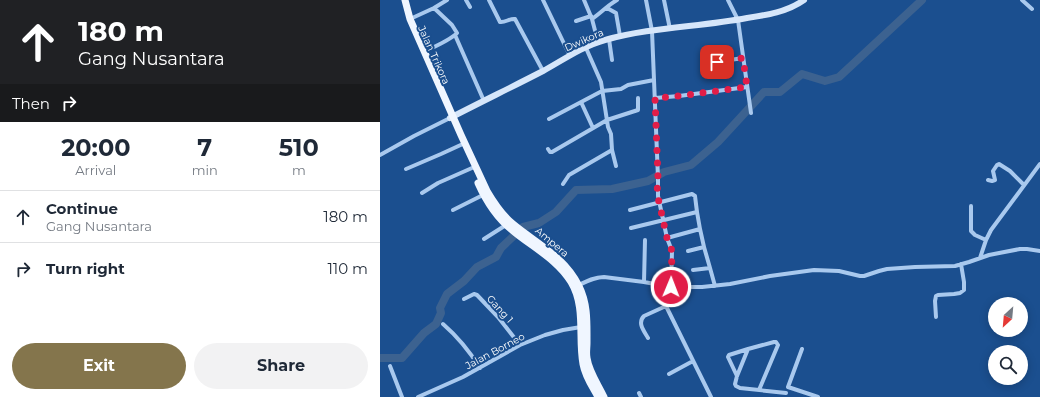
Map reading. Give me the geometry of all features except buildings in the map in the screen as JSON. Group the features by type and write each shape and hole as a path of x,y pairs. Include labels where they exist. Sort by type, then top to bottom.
{"main road":[{"name":"Jalan Trikora","path":"400,0 452,117"},
{"name":"Jalan Trikora","path":"405,0 409,19"},
{"name":"Ampera","path":"452,117 483,195 494,211 511,227 549,250 558,258 579,285 583,365 588,379 598,397"},
{"name":"Ampera","path":"463,144 491,199 507,218 511,227"},
{"name":"Ampera","path":"525,236 558,266 572,283 580,296 586,310 587,356 589,365 604,397"}],"street":[{"path":"409,19 434,8 447,0"},
{"path":"466,0 470,7"},
{"path":"488,0 500,22 515,19 543,71"},
{"path":"543,0 570,56"},
{"path":"584,0 591,17 598,42"},
{"path":"576,21 598,15 617,0"},
{"path":"646,0 652,31 657,193 667,238 672,251 671,287"},
{"path":"664,0 670,29"},
{"path":"728,0 738,20 751,113"},
{"name":"Dwikora","path":"452,117 598,42 620,36 738,20 783,11 804,0"},
{"path":"1022,0 1032,9"},
{"path":"434,8 452,25 456,31 457,33 455,35 484,101"},
{"path":"607,8 616,13 620,36"},
{"path":"423,52 455,35"},
{"path":"609,39 612,60"},
{"path":"586,48 601,82 608,130 611,134 612,150 616,166"},
{"path":"704,64 743,58"},
{"path":"549,119 602,91 620,89 628,85 654,80"},
{"path":"655,98 747,87"},
{"path":"548,149 552,152 607,120 638,110 638,98"},
{"path":"581,102 593,128"},
{"path":"380,155 452,117"},
{"path":"406,169 463,144"},
{"path":"563,184 569,175 612,150"},
{"path":"988,180 995,180 993,172 999,164 1010,171 1024,185"},
{"path":"980,258 991,230 1040,164"},
{"path":"422,193 443,181 472,168"},
{"path":"630,210 694,194 704,247 715,286"},
{"path":"453,210 483,195"},
{"path":"971,206 971,231 986,240"},
{"path":"631,228 697,212"},
{"path":"484,239 511,227"},
{"path":"667,238 700,229"},
{"path":"644,282 645,240"},
{"path":"688,251 704,247"},
{"path":"579,285 599,277 687,288 730,284 814,270 839,271 864,276 887,269 961,264 989,255 1027,249 1040,251"},
{"path":"936,317 936,296 960,293 964,290 961,264"},
{"path":"694,270 710,268"},
{"path":"658,285 666,306 711,397"},
{"name":"Gang 1","path":"464,299 474,294 477,295 498,317 520,345"},
{"path":"648,338 640,321 644,316 666,306"},
{"path":"443,324 472,355 480,368"},
{"name":"Jalan Borneo","path":"418,397 480,368 520,345 545,335 581,327"},
{"path":"737,376 728,357 729,355 774,342 778,344 759,390"},
{"path":"748,349 737,376 736,386 740,388 786,395 802,349"},
{"path":"669,374 693,361"},
{"path":"390,366 402,397"},
{"path":"788,387 815,397"}],"waterway":[{"path":"380,358 402,358 424,333 436,324 441,313 440,308 447,294 464,281 477,267 496,257 501,248 523,227 539,223 556,212 576,190 612,189 648,181 664,172 691,165 718,142 764,92 780,92 802,74 825,81 839,77 922,0"}],"route":[{"path":"671,287 672,251 667,238 657,193 658,178 655,98 747,87 743,58 717,62"}]}
